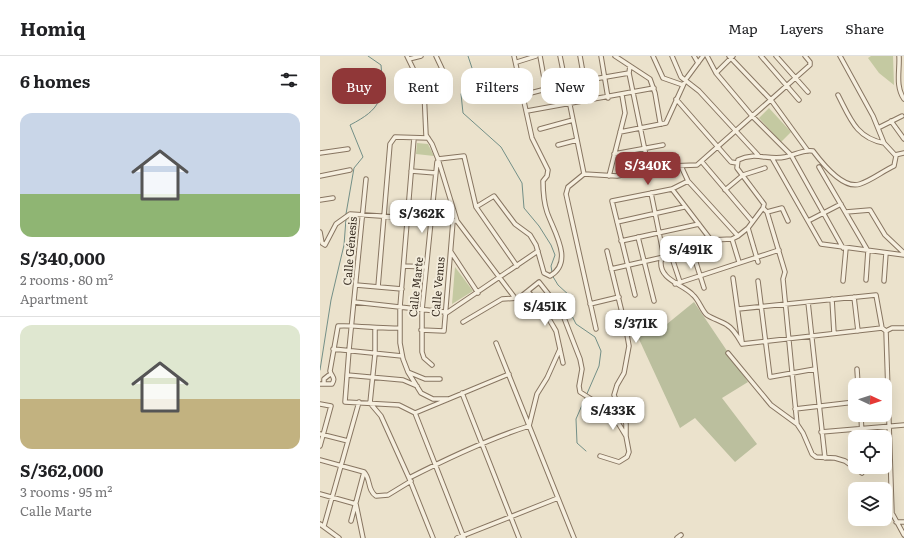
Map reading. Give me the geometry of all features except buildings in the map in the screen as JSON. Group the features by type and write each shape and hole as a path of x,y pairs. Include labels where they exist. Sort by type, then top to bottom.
{"street":[{"path":"413,68 408,58 421,56"},
{"path":"436,56 442,68"},
{"path":"518,68 516,58 536,56"},
{"path":"540,56 542,68"},
{"path":"560,56 562,68"},
{"path":"580,56 582,68"},
{"path":"600,56 608,98"},
{"path":"615,56 650,79 654,88 660,122 662,124"},
{"path":"653,56 664,78 684,83 699,91 758,155"},
{"path":"672,56 684,83"},
{"path":"694,56 698,63"},
{"path":"620,132 666,123 684,83 703,56"},
{"path":"707,56 716,73 753,117 791,155 845,248 843,281"},
{"path":"761,56 799,100"},
{"path":"776,56 808,92"},
{"path":"596,329 566,194 568,187 584,174 609,176 628,175 670,166 697,165 810,66 810,62 805,56"},
{"path":"610,269 671,255 711,240 732,239 748,228 763,208 763,201 737,168 738,160 745,157 758,155 772,158 814,151 822,164 836,176 854,185 860,184 894,166 896,162 895,155 884,143 878,128 840,56"},
{"path":"899,56 900,70 898,85 904,99"},
{"path":"716,73 731,57 771,100 808,151"},
{"path":"630,66 629,73 649,170"},
{"path":"599,78 629,73"},
{"path":"599,99 654,88"},
{"path":"609,176 625,114 622,95"},
{"path":"838,95 857,130 876,141 884,143"},
{"path":"676,99 731,162 737,163"},
{"path":"424,104 424,122 428,138 438,159 455,221 516,299"},
{"path":"476,207 494,196 515,224 530,235 538,251 544,273 548,276 552,275 560,262 562,250 546,206 543,181 547,176 548,170 532,138 525,104"},
{"path":"527,111 570,104 584,174"},
{"path":"878,128 902,116"},
{"path":"540,129 573,120"},
{"path":"891,121 904,139"},
{"path":"378,287 390,144 393,138 428,138"},
{"path":"414,138 400,307 402,356 408,372 426,397 433,399 448,399"},
{"path":"558,145 577,140"},
{"path":"614,154 663,145"},
{"path":"320,153 348,149"},
{"path":"895,155 904,153"},
{"path":"438,159 464,156 476,207 517,266"},
{"path":"772,158 821,244 868,251 904,254"},
{"name":"Calle Marte","path":"432,365 424,358 422,352 421,330 426,267 438,159"},
{"path":"702,162 752,221"},
{"path":"681,166 688,181 738,236"},
{"path":"819,167 868,251 866,280"},
{"path":"726,190 743,175 765,168"},
{"path":"320,176 350,170"},
{"path":"411,171 436,173"},
{"name":"Calle Génesis","path":"359,402 345,402 366,179"},
{"path":"635,295 612,201 672,189 688,181"},
{"path":"672,189 684,207 711,240"},
{"path":"651,193 664,257 660,266 675,284 692,293 700,302 706,315 727,324 733,329 742,344"},
{"path":"320,200 333,198"},
{"path":"808,221 841,204"},
{"path":"617,222 684,207"},
{"path":"763,208 767,212 785,272 782,279 797,424"},
{"path":"767,212 782,208 788,221"},
{"path":"846,212 870,210 885,235 904,254"},
{"path":"320,232 322,243 325,245 336,224 345,215 350,214 455,221"},
{"name":"Calle Venus","path":"421,330 444,332 450,252 455,221"},
{"path":"621,240 698,224"},
{"path":"748,228 758,262"},
{"path":"638,237 654,302"},
{"path":"732,239 739,262"},
{"path":"691,247 704,288"},
{"path":"675,284 778,250"},
{"path":"354,302 445,313 499,279 538,251"},
{"path":"600,456 619,462 627,458 629,452 626,436 626,424 614,395 617,385 624,373 629,346 619,297 610,269 607,251"},
{"path":"450,252 478,293"},
{"path":"884,281 886,253"},
{"path":"671,255 680,282"},
{"path":"404,266 426,267"},
{"path":"733,278 742,344"},
{"path":"758,281 770,377 814,369"},
{"path":"463,322 502,299 516,299 539,282 561,310 582,364 579,386 580,392 610,411 626,436"},
{"path":"356,285 402,289"},
{"path":"528,291 552,323 563,363"},
{"path":"738,309 876,295 882,328 886,331"},
{"path":"590,304 619,297"},
{"path":"854,297 858,331"},
{"path":"832,300 834,334"},
{"path":"808,302 818,406 825,458"},
{"path":"329,375 324,379 322,384 332,384 334,381 334,377 330,371 338,326 375,329 400,328"},
{"path":"742,344 882,328"},
{"path":"886,331 892,328 904,328"},
{"path":"375,329 375,354 370,403 381,416 410,480 433,538"},
{"path":"886,331 892,513 904,535"},
{"path":"496,343 574,538"},
{"path":"333,349 402,356"},
{"path":"529,426 537,394 547,378 560,349"},
{"path":"728,353 771,405 797,424 803,433 812,454 816,457 845,461 848,463"},
{"path":"857,368 858,378"},
{"path":"408,372 425,378 440,379"},
{"path":"415,413 509,374"},
{"path":"347,375 403,380 417,386"},
{"path":"462,393 519,538"},
{"path":"339,538 322,525 332,497 359,402 399,405 415,413 463,537"},
{"path":"795,409 848,403"},
{"path":"320,404 331,406 322,434 320,446"},
{"path":"862,422 862,428"},
{"path":"821,432 904,425"},
{"path":"320,460 364,472 367,476 370,490 376,496 388,496 434,465 529,426"},
{"path":"322,434 348,441"},
{"path":"351,521 364,472"},
{"path":"320,494 356,504"},
{"path":"457,538 463,537 558,498"},
{"path":"356,504 363,538"},
{"path":"896,522 904,522"}],"green space":[{"path":"871,56 893,56 894,85 879,73 868,58"},
{"path":"769,108 791,132 781,142 759,118"},
{"path":"417,143 428,144 434,156 416,154"},
{"path":"455,267 473,291 452,304"},
{"path":"694,302 748,382 722,398 757,444 735,462 695,418 680,428 638,337 667,324"}],"waterway":[{"path":"346,214 354,168 363,157 350,125 368,114 374,108 381,95 381,65 368,56"},
{"path":"468,56 474,74 461,94 463,113 501,147 522,183 524,208 539,226 551,245 555,255 551,266 552,272"},
{"path":"320,370 331,300 344,245 346,219"},
{"path":"552,275 558,285 570,296 573,302 572,316 576,324 595,337 601,351 599,366 576,419 577,443 586,451"}]}
